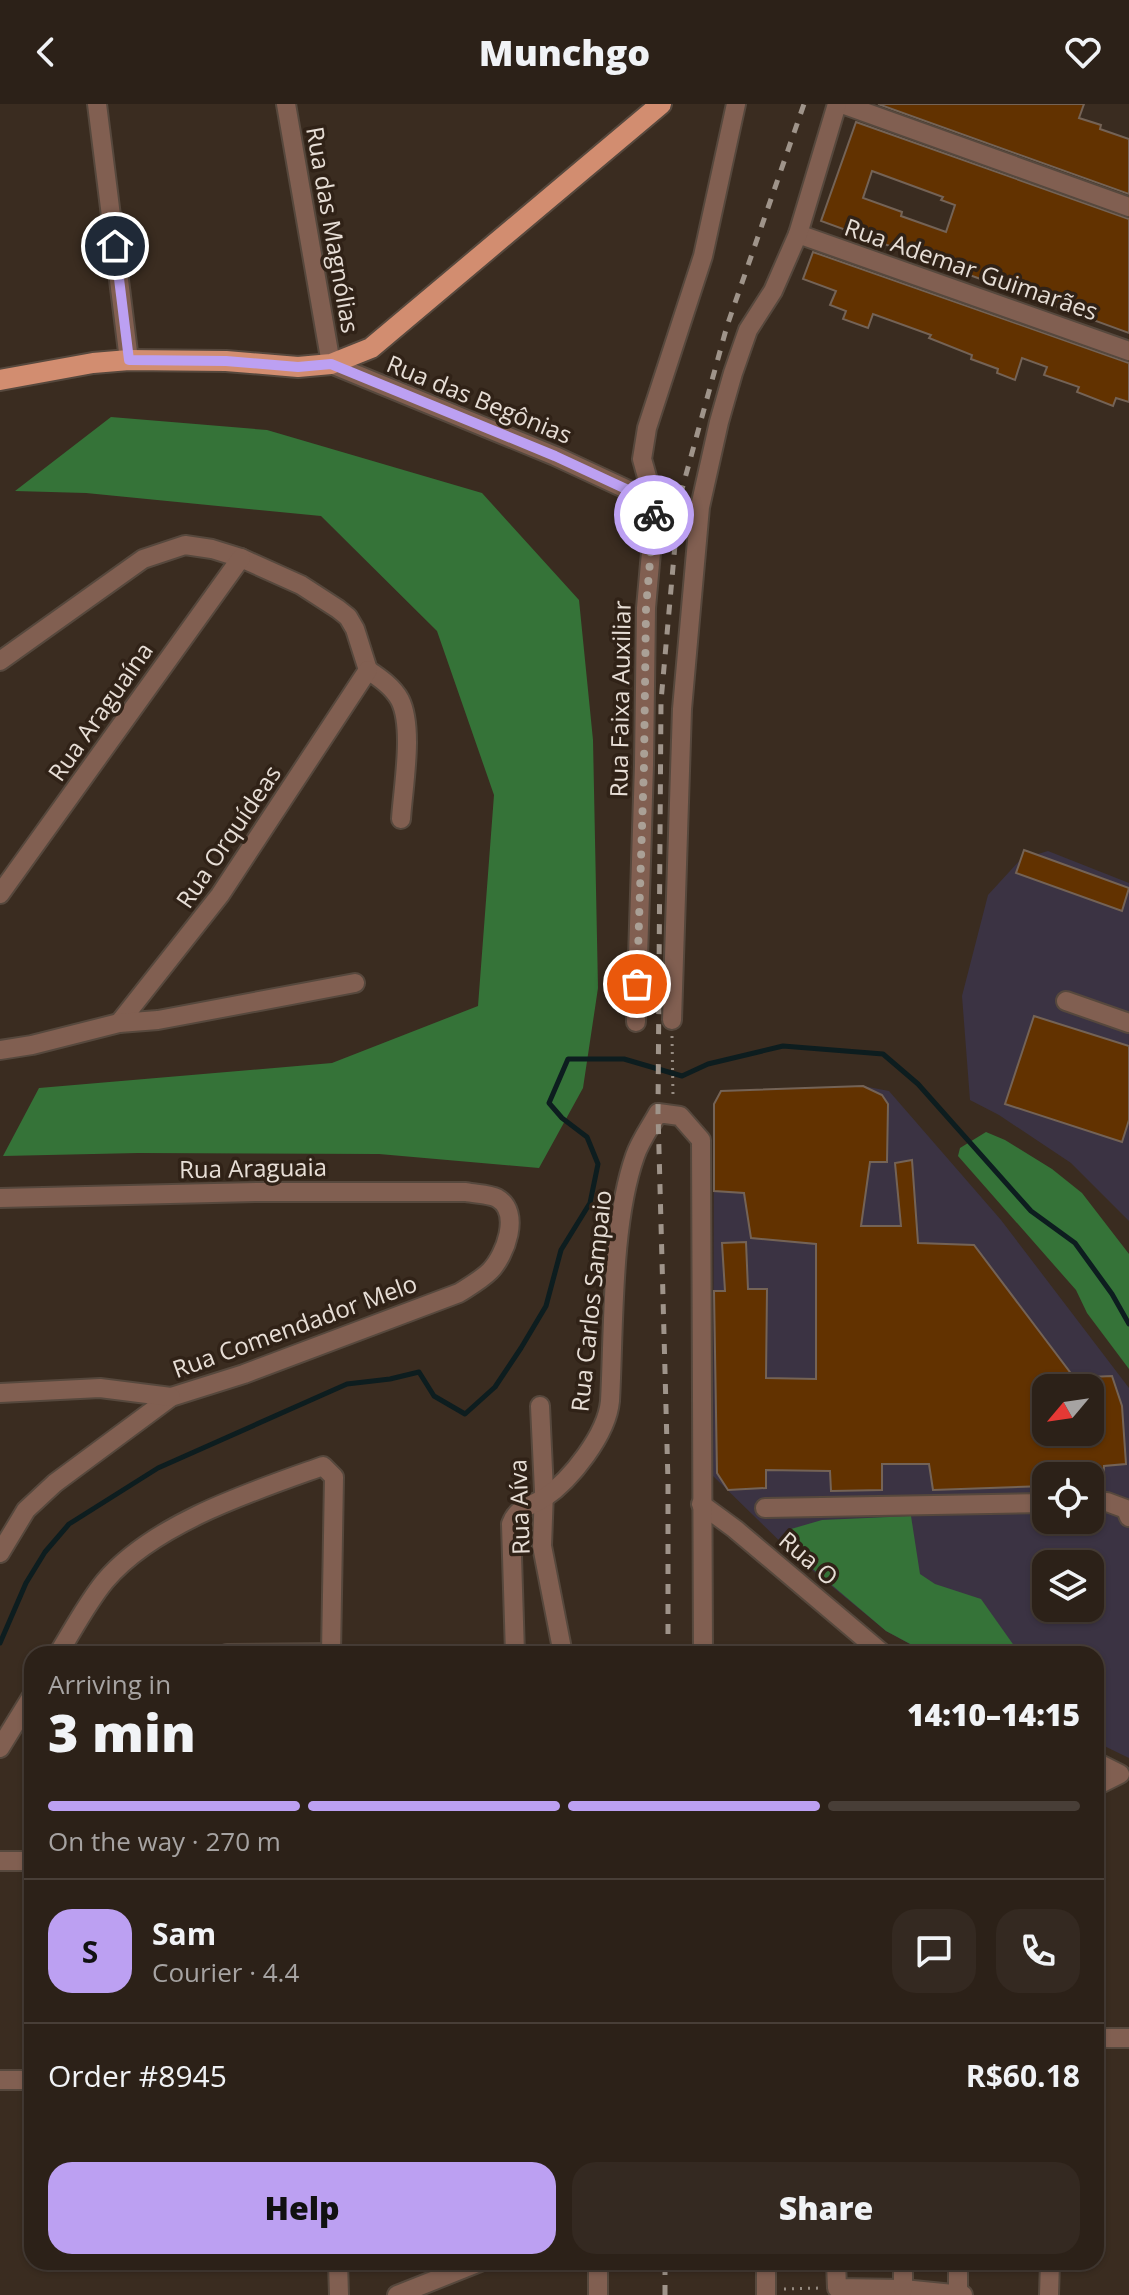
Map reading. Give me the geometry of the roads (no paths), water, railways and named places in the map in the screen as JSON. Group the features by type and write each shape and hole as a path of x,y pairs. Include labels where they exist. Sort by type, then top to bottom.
{"main road":[{"path":"3,382 93,363 129,360 226,361 298,367 331,364 371,348 661,104"}],"street":[{"path":"97,104 129,360"},
{"name":"Rua das Magnólias","path":"286,104 331,364"},
{"name":"Rua Faixa Auxiliar","path":"636,1022 646,608 654,507 642,459 647,428 703,256 736,104"},
{"path":"672,1020 682,709 700,507 733,373 748,330 773,291 798,234 840,104 1129,207"},
{"name":"Rua Ademar Guimarães","path":"798,234 1129,351"},
{"name":"Rua das Begônias","path":"331,364 555,456 654,507"},
{"path":"654,507 674,507"},
{"path":"0,661 155,553 196,545 241,558 301,585 348,617 368,670 392,689 403,710 406,731 401,819"},
{"name":"Rua Araguaína","path":"0,894 241,558"},
{"name":"Rua Orquídeas","path":"119,1023 220,895 368,670"},
{"path":"0,1050 119,1023 158,1020 355,983"},
{"path":"1066,1001 1129,1023"},
{"name":"Rua Carlos Sampaio","path":"515,1646 511,1524 518,1512 543,1499 566,1477 596,1440 609,1412 617,1256 625,1193 635,1154 658,1113 680,1116 701,1140 701,1504"},
{"name":"Rua Araguaia","path":"0,1198 257,1192 466,1192 495,1197 504,1203"},
{"name":"Rua Comendador Melo","path":"0,1553 26,1510 55,1483 171,1397 244,1374 459,1293 477,1283 493,1269 503,1251 509,1232 509,1213 504,1203"},
{"path":"0,1393 100,1388 171,1397"},
{"name":"Rua Aíva","path":"540,1406 542,1546 561,1646"},
{"path":"63,1646 105,1582 132,1554 239,1496 323,1466 334,1477 331,1646"},
{"path":"1104,1502 1126,1509 1129,1517"},
{"path":"765,1508 1032,1503"},
{"path":"701,1504 703,1646"},
{"name":"Rua O","path":"701,1504 874,1646"},
{"path":"0,1748 24,1709"},
{"path":"1104,1766 1124,1776"},
{"path":"1104,1782 1124,1776"},
{"path":"0,1861 24,1861"},
{"path":"1104,2038 1129,2038"},
{"path":"0,2080 24,2080"},
{"path":"338,2270 339,2295"},
{"path":"397,2295 460,2270"},
{"path":"598,2270 598,2295"},
{"path":"766,2270 766,2292"},
{"path":"836,2270 837,2288 903,2289 960,2295 958,2270"},
{"path":"903,2270 903,2289"},
{"path":"1049,2295 1050,2270"}],"waterway":[{"path":"0,1643 26,1583 45,1552 69,1524 158,1468 347,1384 419,1372 434,1396 465,1414 495,1387 546,1306 561,1250 590,1203 598,1164 587,1137 562,1118 549,1103 568,1059 624,1059 682,1076 708,1064 783,1046 883,1054 918,1084 1031,1211 1075,1243 1112,1294 1129,1324"}],"railway":[{"path":"668,1646 668,1482 658,1113 661,701 679,500 727,326 804,104"},
{"path":"665,2270 665,2295"}]}
